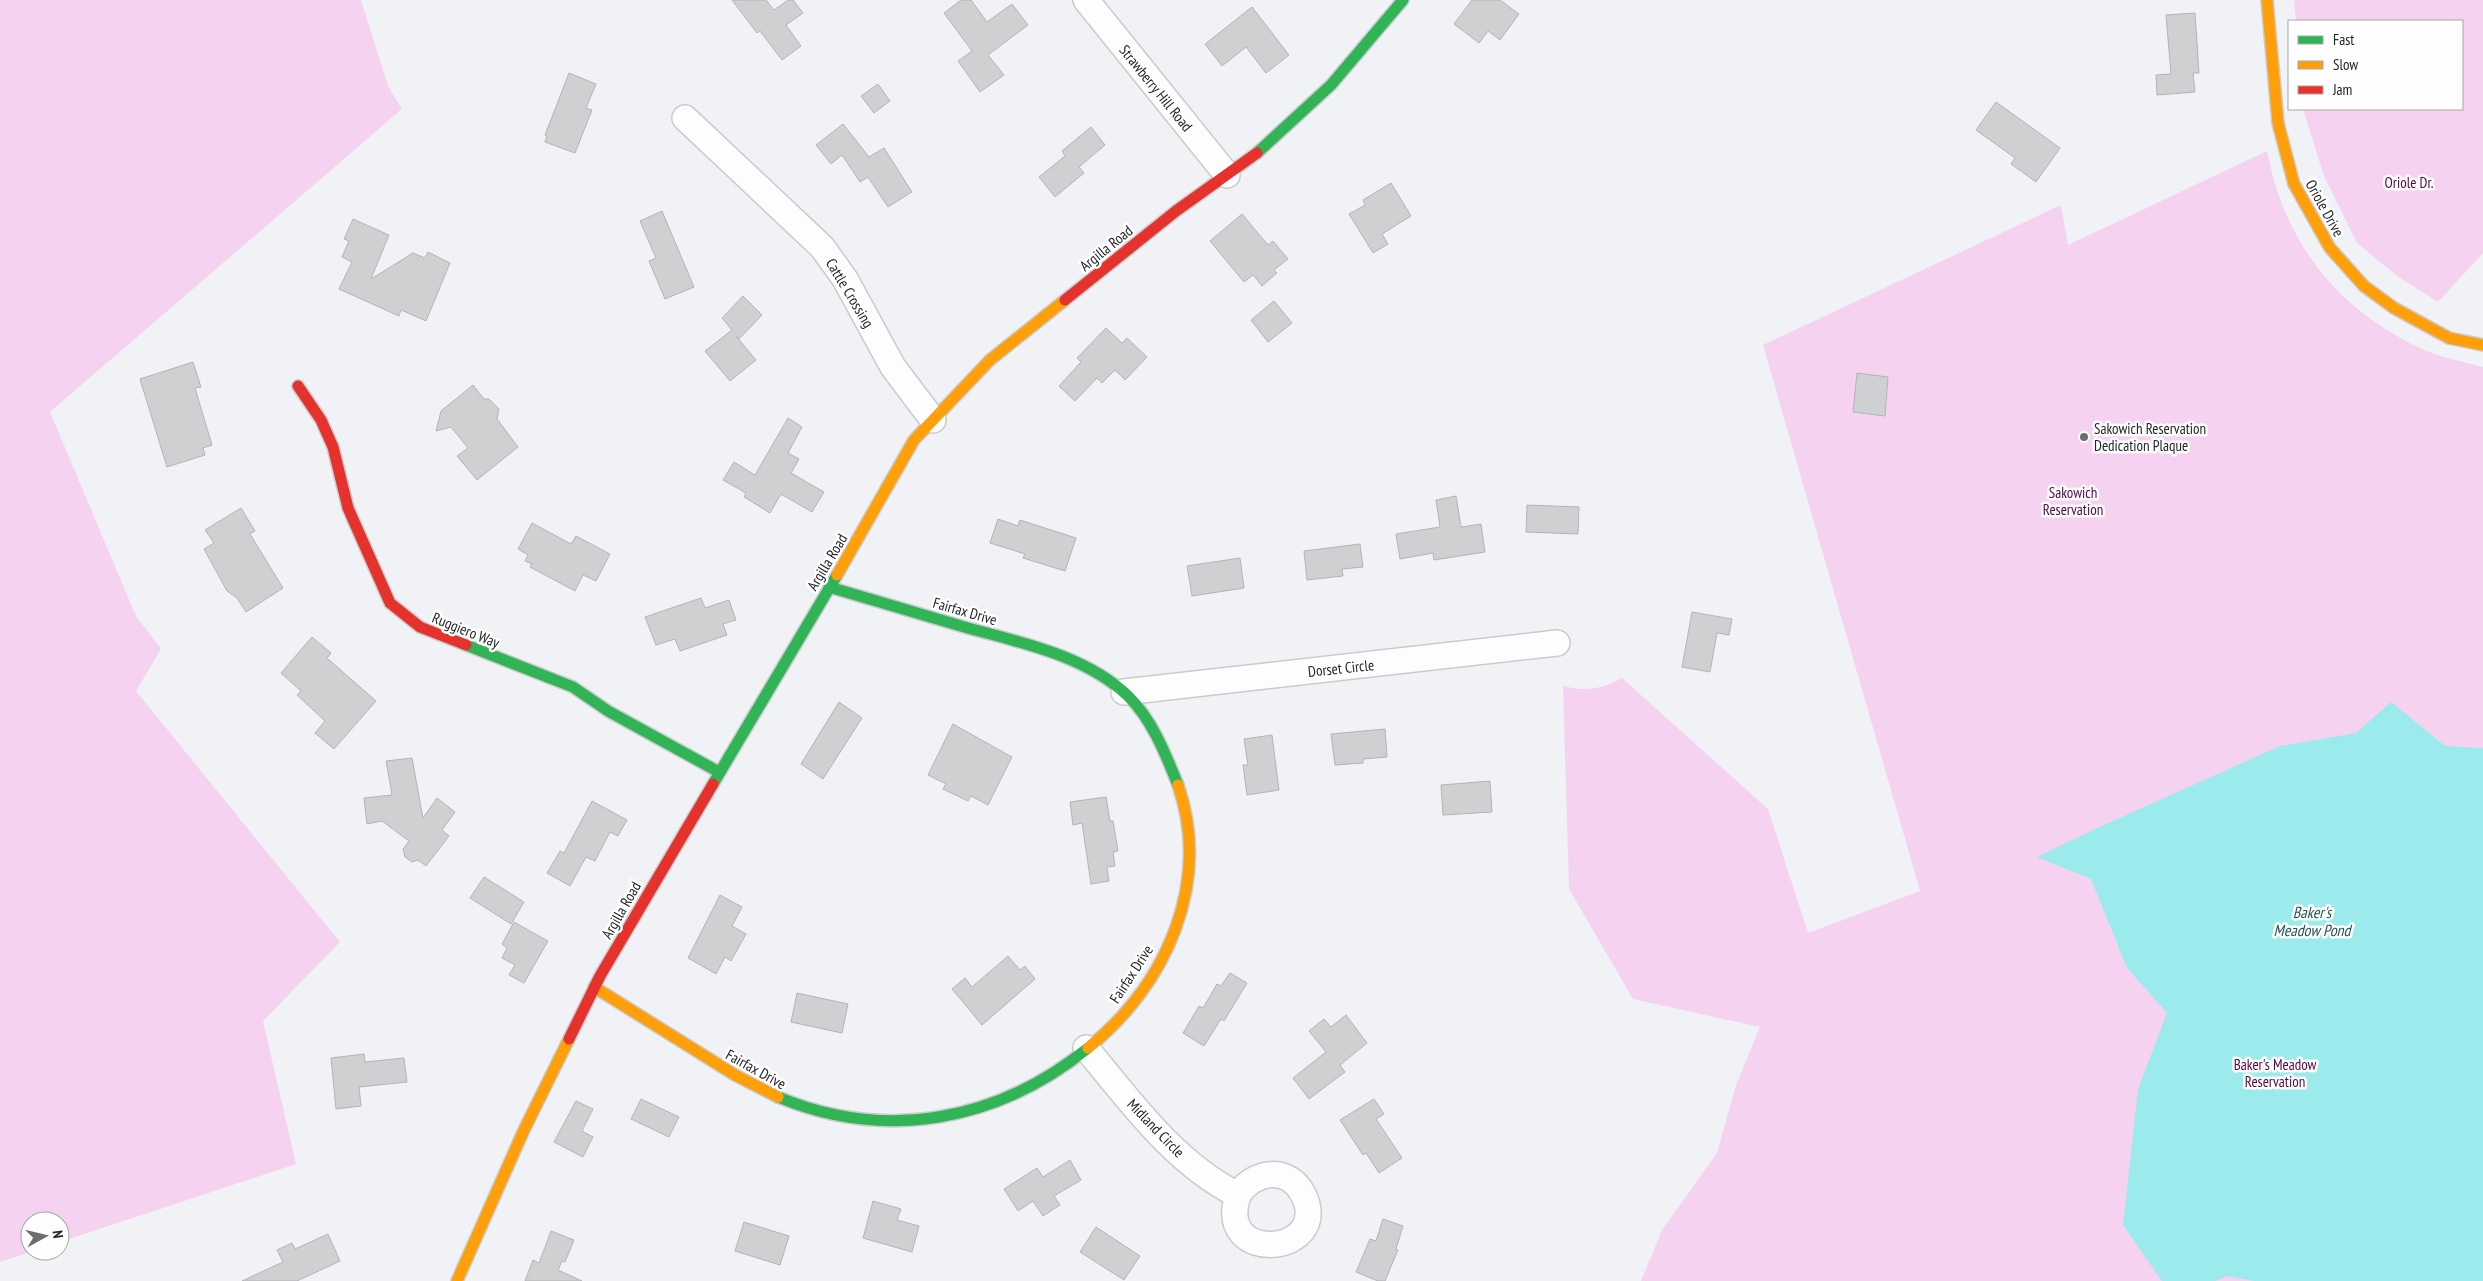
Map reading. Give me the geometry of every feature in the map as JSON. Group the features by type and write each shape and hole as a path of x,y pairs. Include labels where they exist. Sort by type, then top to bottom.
{"street":[{"name":"Strawberry Hill Road","path":"1086,0 1227,175"},
{"name":"Argilla Road","path":"457,1281 524,1130 594,987 719,772 893,480 914,440 990,360 1176,211 1274,139 1325,91 1403,0"},
{"name":"Oriole Drive","path":"2267,0 2278,123 2294,184 2330,248 2364,286 2394,308 2449,338 2483,345"},
{"name":"Cattle Crossing","path":"685,118 822,247 845,279 893,367 933,420"},
{"name":"Ruggiero Way","path":"298,386 321,420 333,447 348,508 390,603 420,627 573,687 608,711 719,772"},
{"name":"Fairfax Drive","path":"594,987 766,1094 793,1105 822,1113 876,1122 931,1119 958,1114 983,1106 1031,1083 1086,1048 1118,1022 1148,980 1160,959 1181,910 1191,860 1190,833 1184,804 1174,774 1142,715 1124,692 1099,674 1047,651 829,587"},
{"name":"Dorset Circle","path":"1124,692 1557,643"},
{"name":"Midland Circle","path":"1086,1048 1176,1150 1201,1174 1238,1195"}],"green space":[{"path":"0,0 361,0 388,86 402,109 50,412 136,616 161,649 136,691 340,942 263,1021 296,1164 70,1239 70,1211 20,1211 20,1256 0,1262"},
{"name":"Oriole Dr.","path":"2294,0 2483,0 2483,253 2438,302 2397,276 2357,243 2324,176 2303,110 2463,110 2463,20 2296,20"},
{"path":"2267,151 2275,184 2286,214 2300,242 2318,268 2338,291 2388,331 2418,347 2441,356 2483,367 2483,1281 1641,1281 1662,1230 1717,1153 1736,1085 1760,1027 1633,999 1569,889 1563,686 1578,689 1601,687 1622,678 1768,809 1808,933 1920,891 1763,345 2061,205 2068,245"}],"water":[{"name":"Baker's Meadow Pond","path":"2391,702 2445,746 2483,748 2483,1281 2254,1281 2227,1276 2215,1281 2162,1281 2123,1225 2138,1089 2167,1013 2127,968 2091,879 2037,857 2280,746 2356,733"}],"building":[{"path":"732,0 766,0 774,10 788,0 793,0 803,13 786,25 801,46 782,60 760,31 757,33"},
{"path":"961,0 971,0 987,22 1012,4 1028,25 988,55 1004,75 980,92 958,61 972,51 944,13"},
{"path":"1472,0 1500,0 1519,14 1500,40 1488,31 1479,43 1454,24"},
{"path":"1252,7 1289,55 1266,73 1246,47 1222,66 1205,44"},
{"path":"2195,13 2199,73 2193,73 2195,92 2157,95 2156,75 2171,74 2166,15"},
{"path":"569,73 596,84 586,108 592,110 575,153 545,142 547,136 545,135"},
{"path":"878,84 890,101 874,113 861,96"},
{"path":"1996,102 2060,148 2036,182 2011,164 2015,158 1976,130"},
{"path":"843,124 869,157 884,148 912,192 888,207 868,177 860,182 842,155 831,164 816,145"},
{"path":"1091,127 1105,145 1079,167 1084,173 1055,197 1039,177 1065,156 1062,151"},
{"path":"1391,183 1411,216 1382,234 1388,244 1373,253 1349,214 1365,205 1363,200"},
{"path":"662,211 694,287 665,299 649,261 656,258 640,221"},
{"path":"1242,214 1268,245 1273,241 1288,259 1274,270 1277,273 1262,286 1253,275 1244,282 1210,241"},
{"path":"353,219 389,235 371,279 413,253 425,258 428,252 450,263 426,321 401,310 399,316 339,289 352,262 342,257 349,241 344,239"},
{"path":"743,296 762,315 739,339 736,336 756,360 730,381 705,351 732,330 722,318"},
{"path":"1274,301 1292,323 1268,342 1251,320"},
{"path":"1106,328 1122,343 1127,338 1147,357 1125,380 1115,370 1102,383 1097,378 1075,401 1059,386 1081,362 1077,358"},
{"path":"193,362 201,387 195,388 212,445 203,448 205,455 167,467 140,379"},
{"path":"1857,373 1888,377 1885,416 1853,412"},
{"path":"473,385 484,399 489,399 499,409 497,419 518,447 477,480 457,456 468,448 451,427 436,431 441,411"},
{"path":"788,418 802,427 788,453 799,459 791,473 824,492 812,512 781,494 770,513 744,497 746,493 723,480 734,462 755,475"},
{"path":"1456,496 1461,527 1481,524 1485,552 1434,560 1433,553 1400,559 1396,534 1440,527 1436,500"},
{"path":"1527,505 1579,507 1578,534 1526,532"},
{"path":"241,508 255,531 250,534 283,588 246,612 237,598 227,591 204,549 214,543 205,530"},
{"path":"998,519 1018,526 1020,520 1076,538 1065,571 1023,558 1025,554 990,543"},
{"path":"532,523 571,544 576,536 610,554 596,581 583,575 575,591 530,567 532,564 525,561 528,555 518,549"},
{"path":"1360,544 1363,567 1342,569 1343,576 1307,580 1304,551"},
{"path":"1240,558 1244,588 1192,596 1187,566"},
{"path":"701,598 705,608 729,600 736,620 723,624 727,635 680,651 675,639 656,645 645,617"},
{"path":"1692,612 1732,619 1729,635 1717,633 1710,672 1682,667"},
{"path":"312,637 331,653 327,658 376,701 334,749 315,733 325,721 297,695 301,691 281,673"},
{"path":"839,702 862,718 823,779 801,764"},
{"path":"953,724 1012,757 988,805 971,796 968,801 943,789 946,784 928,775"},
{"path":"1385,729 1387,757 1363,759 1363,763 1335,765 1331,734"},
{"path":"1272,735 1279,790 1247,795 1243,765 1248,765 1244,739"},
{"path":"412,758 423,818 437,798 455,812 442,830 449,836 426,866 418,860 412,862 405,857 403,849 409,841 382,821 367,824 364,798 392,795 386,761"},
{"path":"1490,781 1492,812 1443,815 1441,785"},
{"path":"1106,797 1110,821 1113,821 1118,851 1113,852 1115,866 1107,867 1109,881 1091,884 1082,823 1073,825 1070,802"},
{"path":"592,801 627,820 618,836 610,832 595,861 586,857 570,886 547,873 560,851 564,853"},
{"path":"484,877 524,902 511,924 470,898"},
{"path":"720,895 742,907 732,926 746,934 731,961 725,957 716,974 688,958"},
{"path":"514,922 548,941 524,983 509,975 515,965 502,958 507,948 502,944"},
{"path":"1008,956 1020,970 1025,966 1035,979 982,1025 952,989 965,978 972,987"},
{"path":"1230,973 1247,983 1224,1021 1221,1019 1204,1046 1183,1033 1199,1006 1203,1008 1217,984 1221,986"},
{"path":"797,993 848,1004 842,1033 791,1022"},
{"path":"1346,1015 1367,1043 1340,1065 1345,1072 1309,1099 1293,1078 1326,1052 1309,1031 1324,1019 1331,1027"},
{"path":"364,1054 365,1062 404,1058 407,1082 359,1087 361,1106 336,1109 331,1058"},
{"path":"641,1099 679,1117 669,1137 631,1119"},
{"path":"1374,1099 1384,1114 1376,1119 1402,1158 1379,1173 1366,1153 1363,1155 1340,1120"},
{"path":"576,1101 593,1109 582,1131 593,1137 583,1157 554,1142"},
{"path":"1070,1160 1081,1180 1054,1196 1060,1205 1043,1216 1033,1201 1018,1211 1004,1189 1037,1168 1043,1177"},
{"path":"873,1201 901,1209 897,1220 919,1226 912,1252 863,1238"},
{"path":"1383,1219 1403,1226 1396,1249 1398,1250 1385,1281 1378,1281 1356,1272 1370,1239 1376,1241"},
{"path":"744,1222 789,1236 780,1265 735,1251"},
{"path":"1096,1227 1140,1256 1124,1280 1080,1252"},
{"path":"551,1231 574,1240 565,1262 562,1261 558,1270 582,1281 525,1281 533,1260 539,1263"},
{"path":"328,1234 340,1261 297,1281 242,1281 283,1262 277,1250 292,1243 295,1249"}],"traffic: fast":[{"path":"1257,153 1331,85 1403,0"},
{"path":"713,784 837,575"},
{"path":"829,587 1027,644 1049,651 1091,670 1110,682 1137,705 1158,738 1178,785"},
{"path":"466,645 573,687 608,711 719,772"},
{"path":"778,1097 819,1111 859,1119 900,1121 940,1117 979,1107 1017,1093 1053,1073 1088,1048"}],"traffic: slow":[{"path":"2267,0 2278,123 2294,184 2330,248 2364,286 2394,308 2449,338 2483,345"},
{"path":"837,575 914,440 990,360 1065,300"},
{"path":"1088,1048 1116,1023 1140,994 1160,963 1175,930 1185,895 1189,859 1187,822 1178,785"},
{"path":"594,987 735,1075 778,1097"},
{"path":"457,1281 524,1130 569,1039"}],"traffic: jam":[{"path":"1065,300 1176,211 1257,153"},
{"path":"298,386 321,420 333,447 348,508 390,603 420,627 466,645"},
{"path":"569,1039 600,976 713,784"}],"place":[{"name":"Sakowich Reservation Dedication Plaque","path":"2084,437"}],"park label":[{"name":"Sakowich Reservation","path":"2073,500"},
{"name":"Baker's Meadow Reservation","path":"2275,1072"}]}
